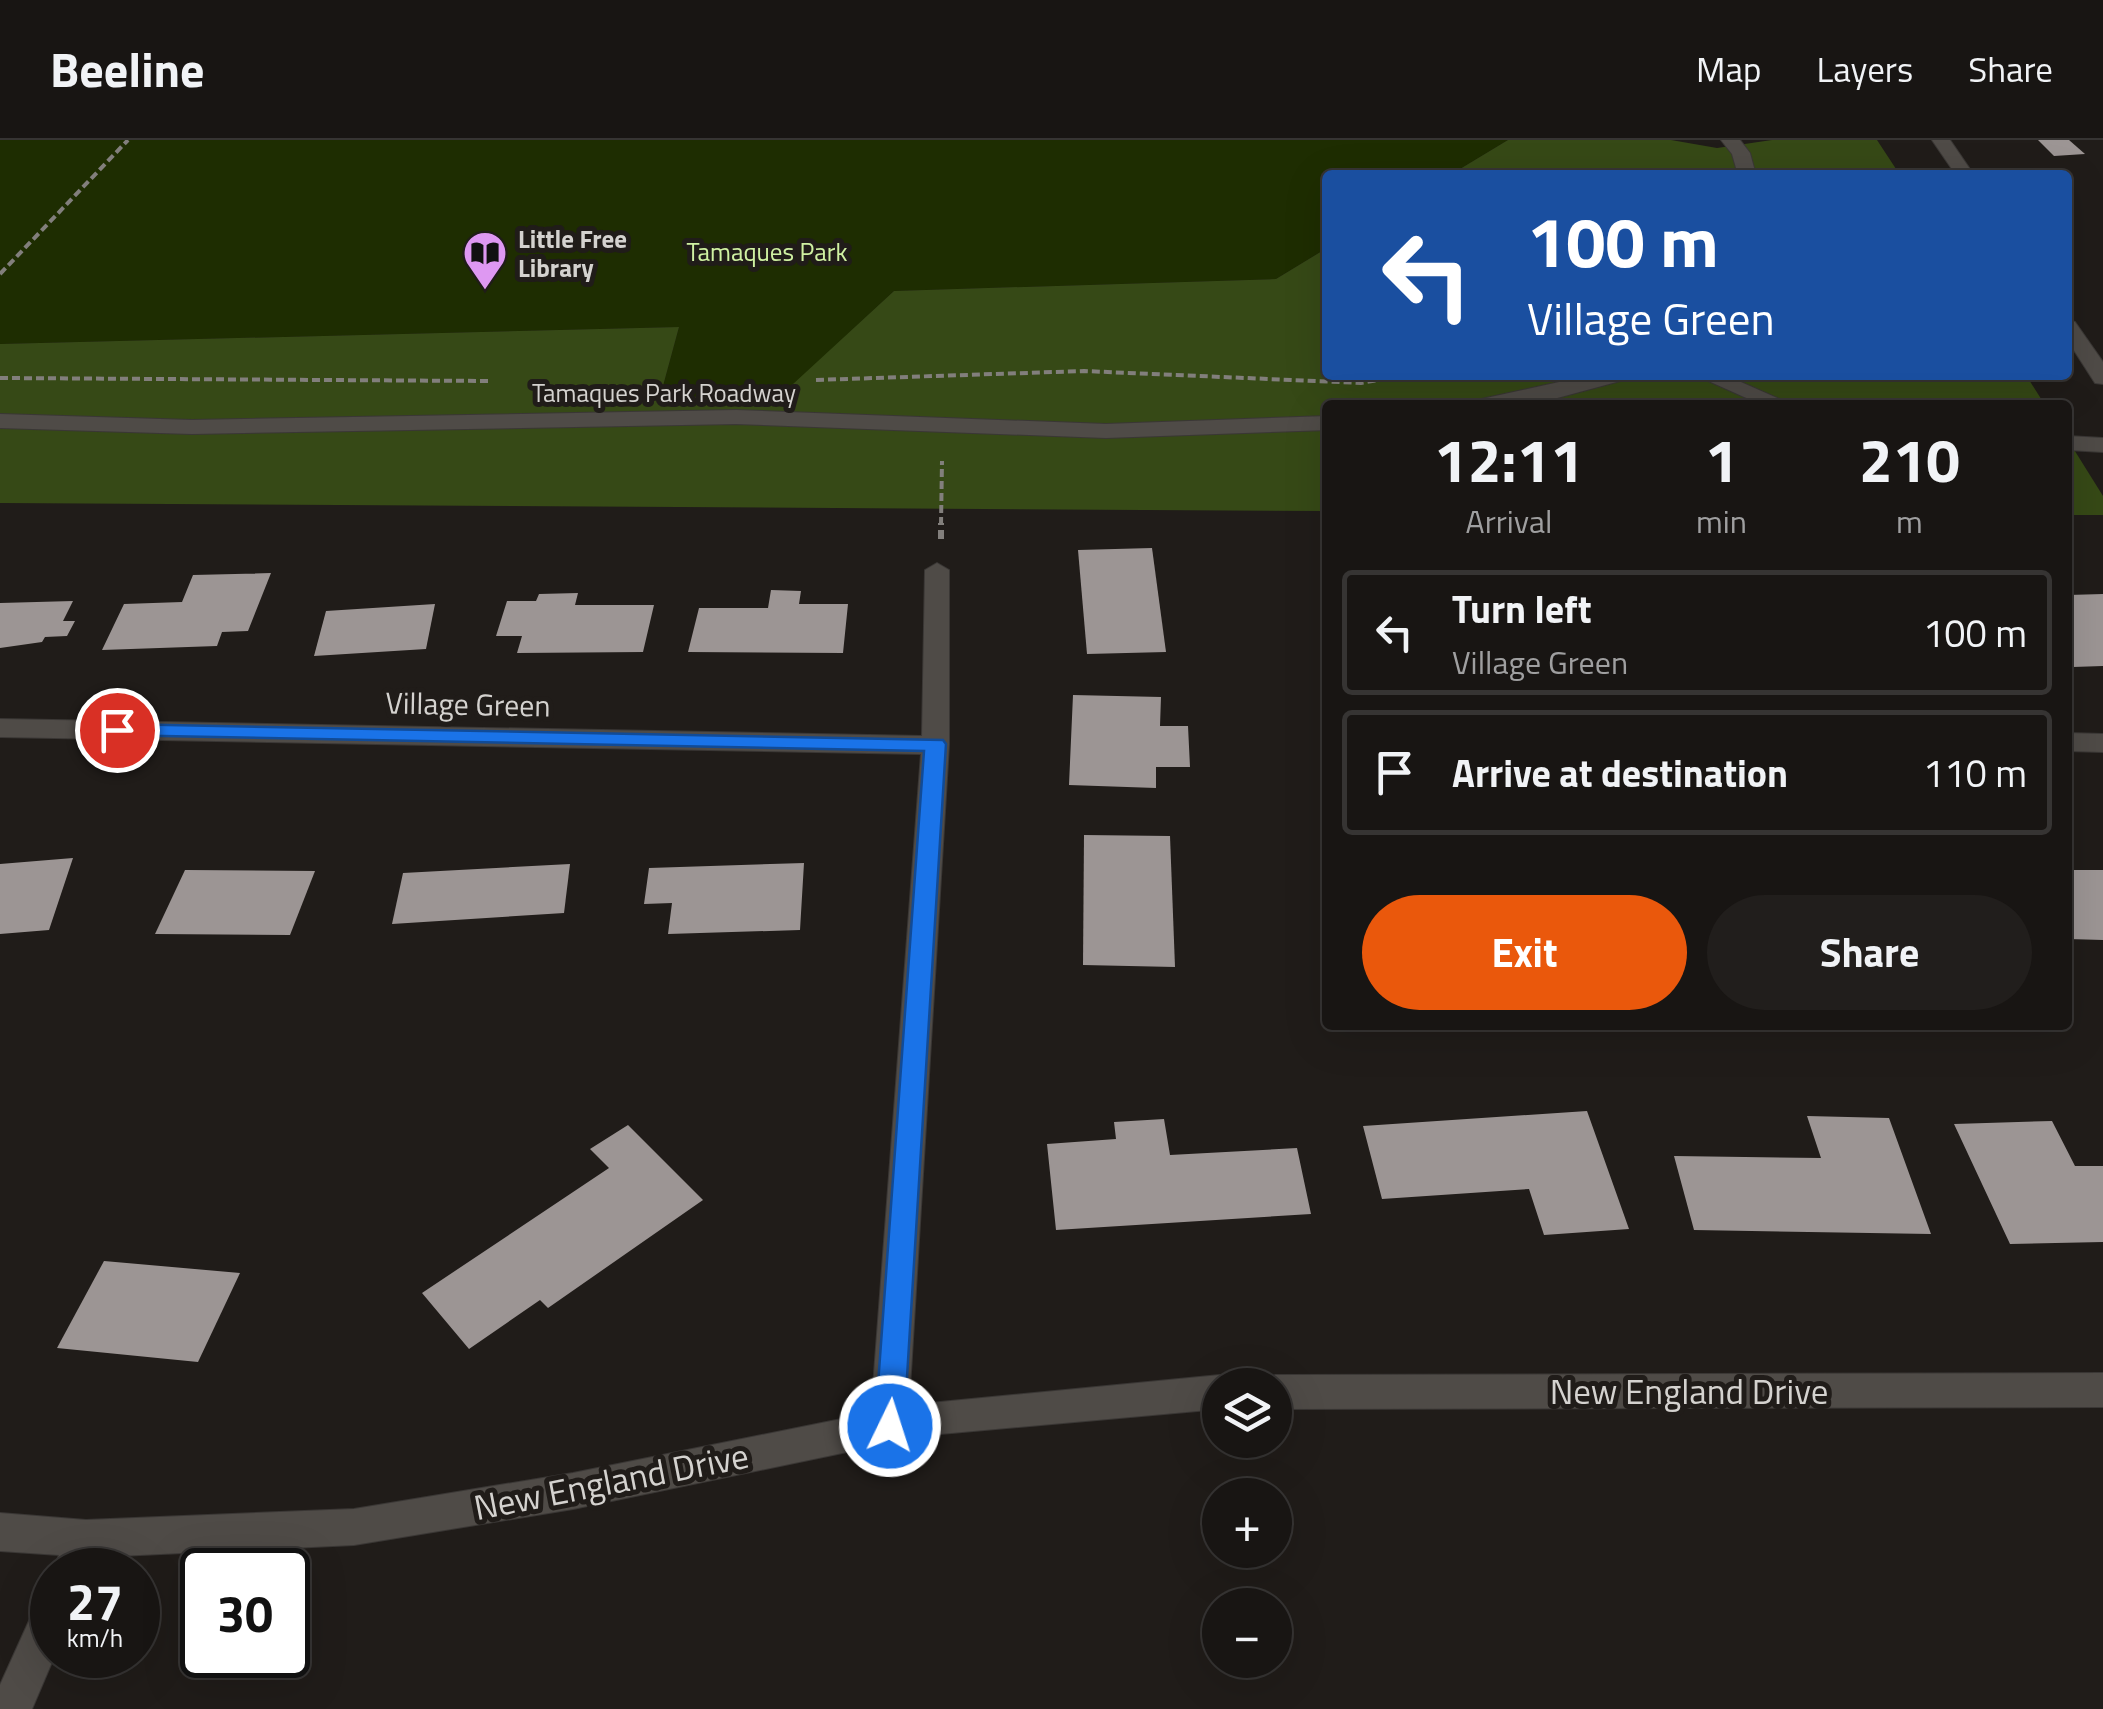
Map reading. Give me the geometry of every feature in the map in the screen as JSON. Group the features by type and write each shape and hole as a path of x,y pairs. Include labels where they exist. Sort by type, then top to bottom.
{"street":[{"path":"1730,140 1741,153 1746,170"},
{"path":"1942,140 1962,170"},
{"path":"2072,332 2103,378"},
{"path":"1521,400 1598,380"},
{"path":"1719,380 1769,400"},
{"name":"Tamaques Park Roadway","path":"0,421 192,427 736,417 1106,431 1322,424"},
{"path":"2072,443 2103,445"},
{"path":"890,1426 935,744 938,570"},
{"name":"Village Green","path":"0,728 935,744"},
{"path":"2072,742 2103,742"},
{"name":"New England Drive","path":"1292,1392 2103,1390"},
{"name":"New England Drive","path":"148,1548 354,1527 573,1491 929,1418 1202,1394"},
{"name":"New England Drive","path":"0,1532 55,1548"},
{"path":"11,1709 30,1665"}],"path":[{"path":"0,274 128,140"},
{"path":"938,570 942,426"}],"green space":[{"name":"Tamaques Park","path":"0,140 1508,140 1458,170 1322,170 1322,251 1276,279 894,291 781,396 660,397 679,327 0,344"},
{"path":"1508,140 1671,140 1717,148 1772,140 1877,140 1897,170 1458,170"},
{"path":"1322,251 1322,380 2029,380 2042,400 1322,400 1322,511 0,503 0,344 679,327 660,397 780,396 894,291 1276,279"},
{"path":"2072,446 2103,496 2103,515 2072,515"}],"building":[{"path":"2038,140 2069,140 2085,154 2054,156"},
{"path":"1152,548 1166,652 1087,654 1078,550"},
{"path":"271,573 248,631 222,632 217,646 102,650 124,604 182,602 193,575"},
{"path":"771,590 801,591 799,604 848,604 843,653 688,652 699,608 768,608"},
{"path":"578,593 575,605 654,605 643,652 517,653 522,636 496,636 507,601 536,601 539,594"},
{"path":"2103,594 2103,666 2072,665 2072,595"},
{"path":"73,601 63,621 75,621 67,636 0,648 0,603"},
{"path":"435,604 426,649 314,656 326,611"},
{"path":"1073,695 1161,697 1160,726 1188,726 1190,767 1156,767 1156,788 1069,785"},
{"path":"1084,835 1170,836 1175,967 1083,965"},
{"path":"73,858 49,930 0,934 0,864"},
{"path":"804,863 800,930 668,934 672,903 644,904 649,868"},
{"path":"570,864 564,913 392,924 403,873"},
{"path":"185,870 315,871 290,935 155,934"},
{"path":"2072,870 2103,870 2103,940 2072,939"},
{"path":"1587,1111 1629,1229 1544,1235 1529,1189 1382,1199 1363,1126"},
{"path":"1807,1116 1889,1118 1931,1234 1694,1230 1674,1156 1821,1158"},
{"path":"1164,1119 1170,1155 1297,1148 1311,1214 1056,1230 1047,1144 1116,1139 1114,1122"},
{"path":"2052,1121 2075,1166 2103,1166 2103,1242 2010,1244 1954,1124"},
{"path":"628,1125 703,1200 548,1308 540,1300 469,1349 422,1293 609,1168 590,1149"},
{"path":"104,1261 240,1273 198,1362 57,1348"}],"place":[{"name":"Little Free Library","path":"485,291"}],"route":[{"path":"117,730 935,744 890,1426"}]}
